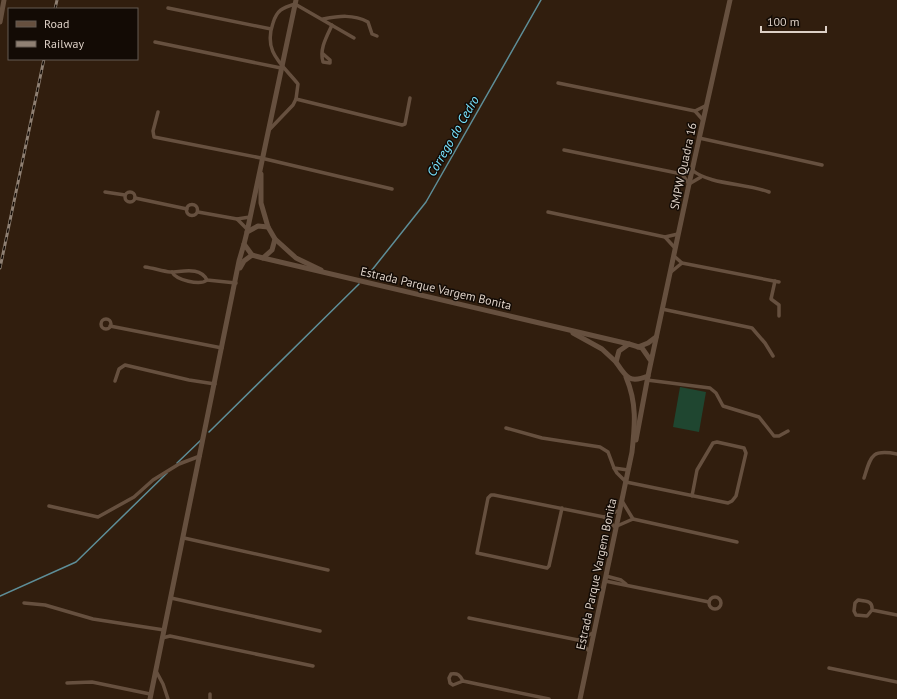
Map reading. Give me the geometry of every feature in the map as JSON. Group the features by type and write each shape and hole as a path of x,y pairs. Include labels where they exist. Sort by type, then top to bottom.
{"main road":[{"path":"0,22 4,0"},
{"name":"SMPW Quadra 16","path":"651,361 730,0"},
{"path":"150,697 295,2"},
{"path":"244,244 252,255 263,258 270,253 275,239 268,228 261,203 260,178 263,157"},
{"path":"247,230 258,226 268,228"},
{"name":"Estrada Parque Vargem Bonita","path":"275,239 296,258 327,273"},
{"path":"238,270 244,261 252,255"},
{"name":"Estrada Parque Vargem Bonita","path":"263,258 629,344"},
{"name":"Estrada Parque Vargem Bonita","path":"563,328 602,349 616,362"},
{"path":"638,347 648,343 657,336"},
{"path":"629,344 638,347 645,351 651,361 648,378 637,380 626,377 616,362 619,351 629,344"},
{"name":"Estrada Parque Vargem Bonita","path":"626,377 633,395 635,407 632,452"},
{"name":"Estrada Parque Vargem Bonita","path":"580,698 648,378"}],"street":[{"path":"268,130 288,111 296,99 298,91 298,84 281,67 270,48 269,39 276,13 281,8 295,2 302,10 323,19 354,38"},
{"path":"168,8 271,29"},
{"path":"323,19 344,16 362,18 368,22 372,34 376,36"},
{"path":"322,52 326,35 332,25"},
{"path":"155,42 281,67"},
{"path":"558,83 694,111 703,120"},
{"path":"296,99 402,125 405,124 407,119 410,98"},
{"path":"694,111 707,105"},
{"path":"158,112 153,131 154,137 263,157 392,189"},
{"path":"699,138 822,165"},
{"path":"564,150 682,174 692,170 701,177 754,187 769,192"},
{"path":"682,174 689,184 701,177"},
{"path":"105,192 125,195 130,192 135,198 187,209"},
{"path":"125,195 125,199 129,203 135,198"},
{"path":"187,209 189,206 194,205 198,208 198,212"},
{"path":"187,209 191,216 198,212 237,219 250,217"},
{"path":"548,212 665,237 678,234"},
{"path":"237,219 247,230"},
{"path":"665,237 675,248"},
{"path":"674,256 682,263 777,281 770,300 779,305 779,316"},
{"path":"671,272 682,263"},
{"path":"145,267 172,272 178,270 194,272 204,275 207,280"},
{"path":"172,272 175,276 185,280 203,282 207,280 236,283"},
{"path":"662,308 752,328 765,342 773,356"},
{"path":"110,326 222,348"},
{"path":"115,381 119,369 125,364 189,380 215,384"},
{"path":"648,378 710,388 714,391 723,406 759,416 774,436 779,436 788,431"},
{"path":"506,428 542,438 600,447 608,452 614,468 626,482 692,496 728,503 733,500 746,453 744,448 717,442 713,443 697,470 692,496"},
{"path":"864,478 871,457 874,454 883,451 897,454"},
{"path":"49,506 98,517 134,497 153,480 179,464 201,455"},
{"path":"614,468 628,470"},
{"path":"562,508 549,566 547,568 476,553 488,498 490,496 562,508 604,517 616,527 633,519 737,542"},
{"path":"622,501 633,519"},
{"path":"604,517 620,510"},
{"path":"184,538 328,570"},
{"path":"605,579 709,602"},
{"path":"171,598 320,631"},
{"path":"858,600 870,602 872,605 872,610 867,616 856,615 854,611 855,603 858,600"},
{"path":"24,603 45,605 93,619 164,630 170,636"},
{"path":"872,610 897,616"},
{"path":"469,618 578,640 590,652"},
{"path":"578,640 594,633"},
{"path":"162,638 170,636 313,666"},
{"path":"828,668 897,682"},
{"path":"156,671 163,684 168,699"},
{"path":"463,681 549,699"},
{"path":"67,683 92,682 150,697"},
{"path":"210,694 210,699"}],"green space":[{"path":"680,387 706,392 699,432 673,427"}],"waterway":[{"name":"Córrego do Cedro","path":"368,275 426,202 541,0"},
{"path":"209,432 359,284"},
{"path":"177,463 201,440"},
{"path":"0,596 76,562 167,473"}],"railway":[{"path":"55,8 57,0"},
{"path":"0,268 44,60"}]}
